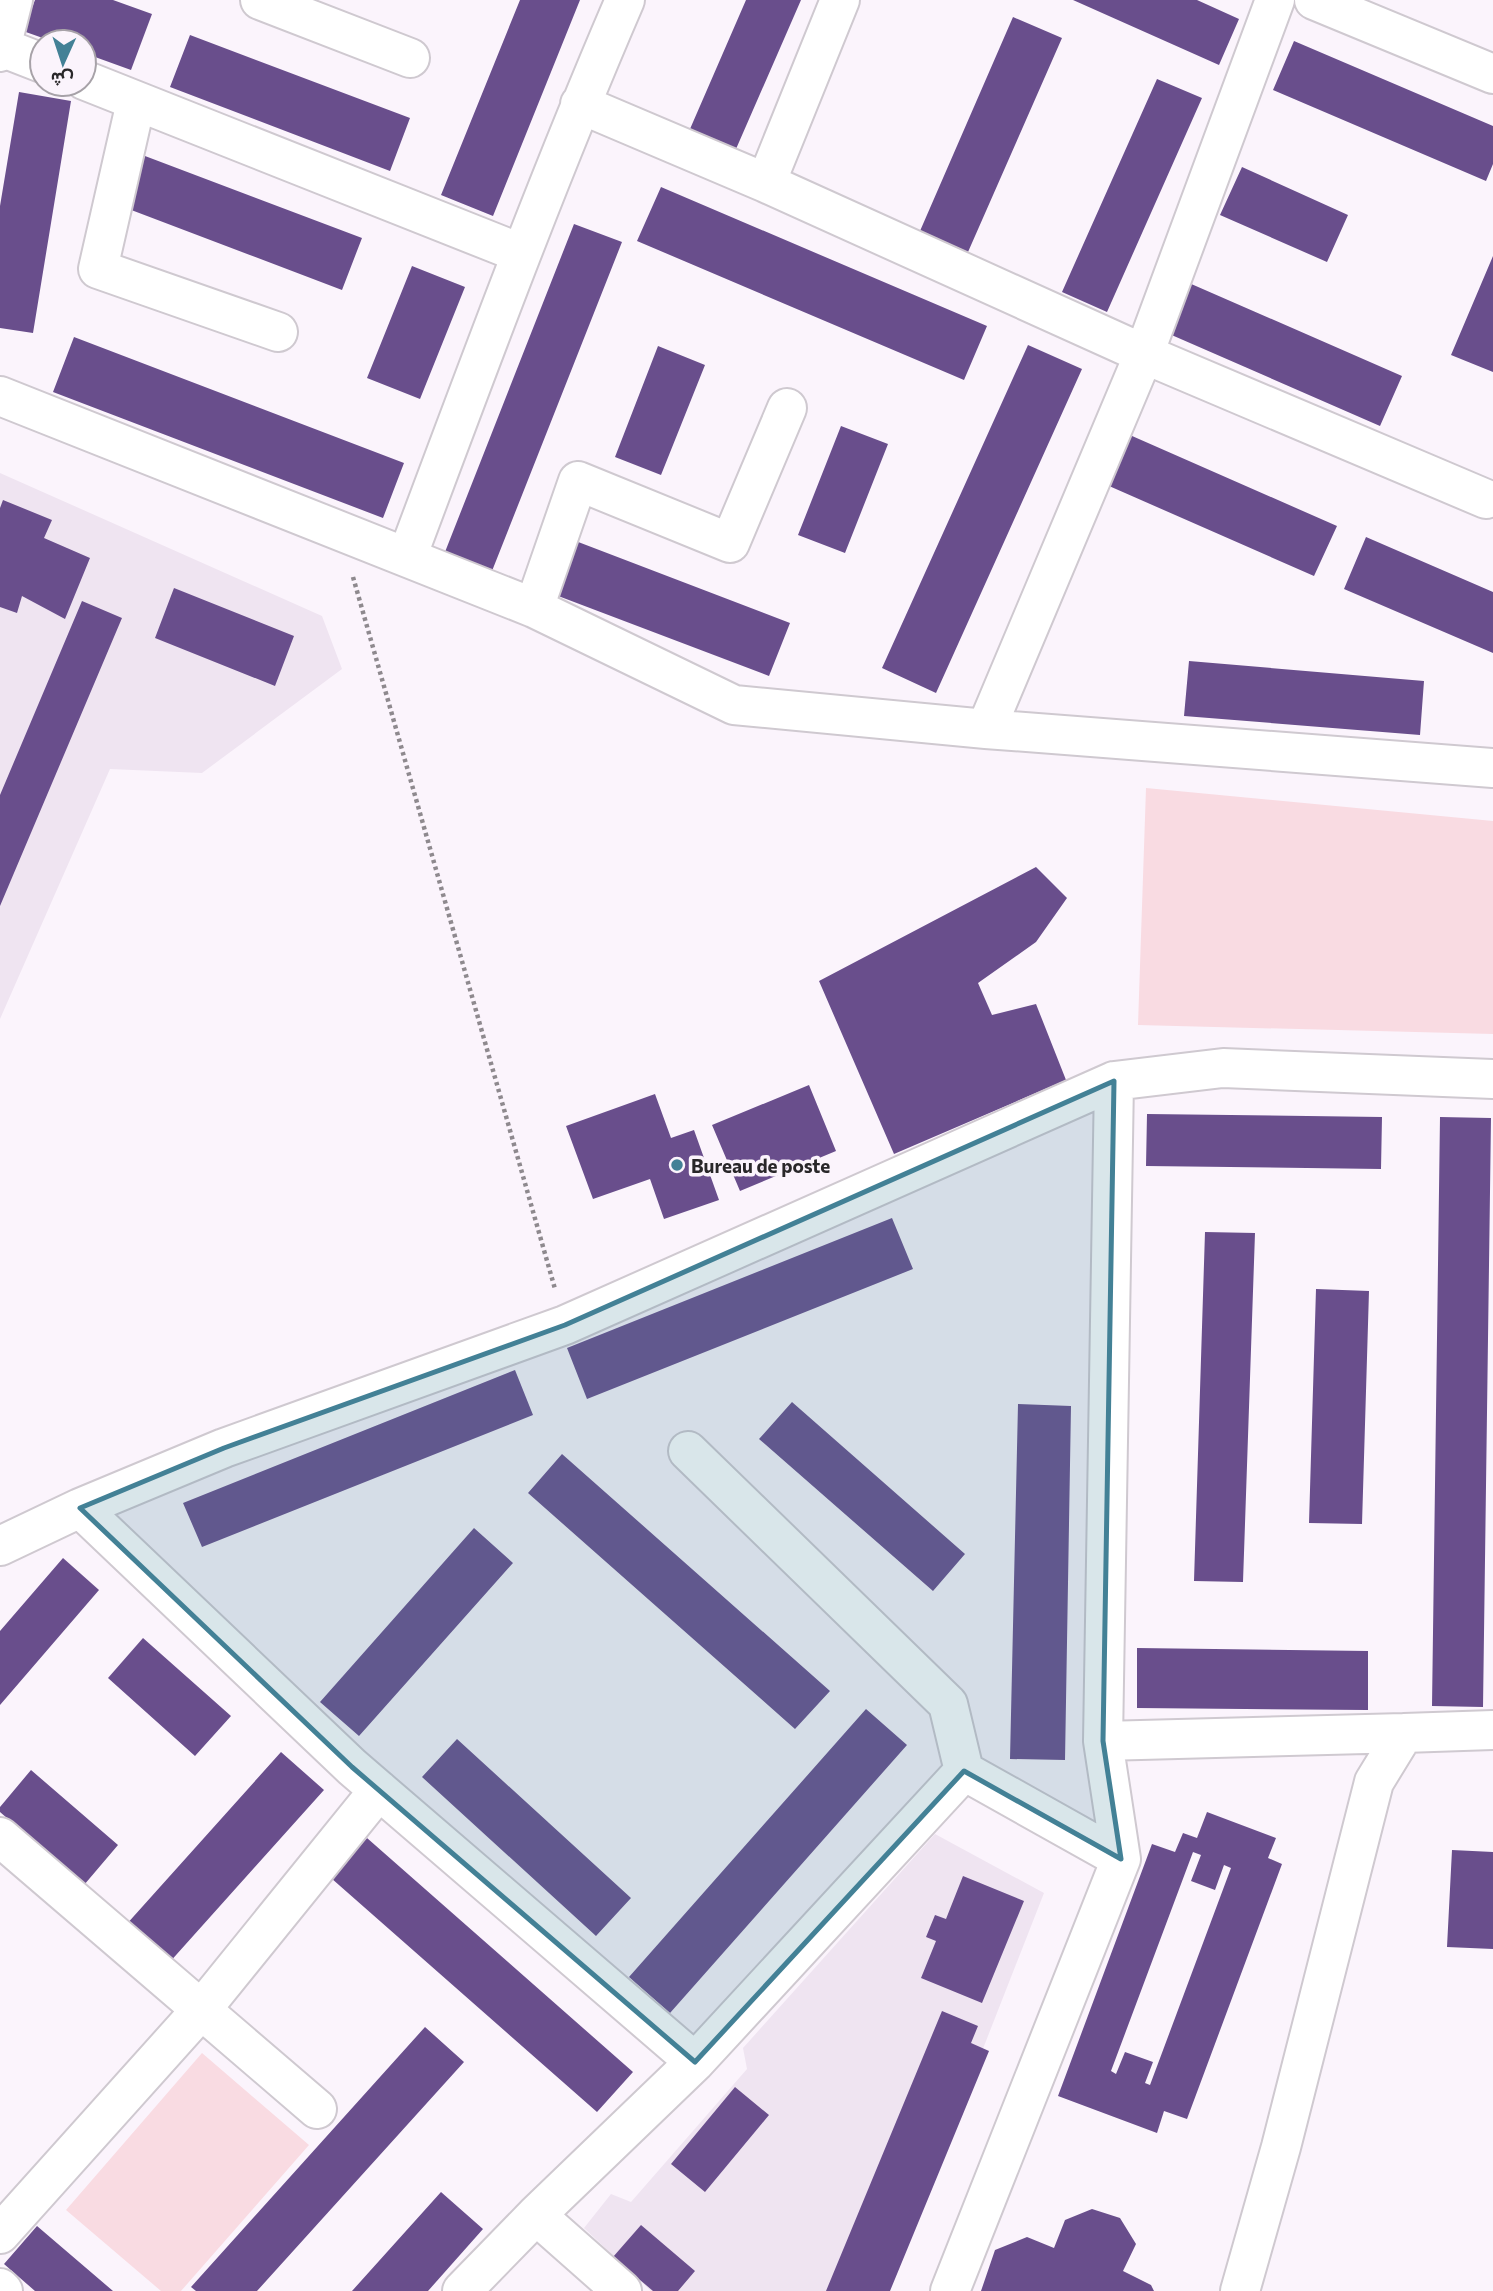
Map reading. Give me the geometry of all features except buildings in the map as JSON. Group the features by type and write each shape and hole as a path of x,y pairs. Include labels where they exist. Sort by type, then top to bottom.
{"street":[{"path":"13,0 1,50 28,59"},
{"path":"260,0 410,58"},
{"path":"407,557 520,253 625,0"},
{"path":"766,183 840,0"},
{"path":"986,729 1144,354 1275,0"},
{"path":"1314,0 1493,75"},
{"path":"98,86 520,253"},
{"path":"136,102 98,270 278,332"},
{"path":"580,103 766,183 1144,354 1486,499"},
{"path":"0,396 534,608 734,705 986,729 1493,768"},
{"path":"534,608 578,481 730,543 786,408"},
{"path":"0,1546 80,1508 224,1448 565,1325 1114,1081 1223,1068 1493,1079"},
{"path":"950,2291 1121,1859 1103,1741 1114,1081"},
{"path":"688,1451 948,1704 964,1771 1121,1859"},
{"path":"80,1508 352,1767 695,2062"},
{"path":"1103,1741 1493,1730"},
{"path":"1240,2291 1281,2147 1374,1782 1405,1733"},
{"path":"462,2291 536,2215 695,2062 964,1771"},
{"path":"0,2234 201,2010 379,1790"},
{"path":"0,1837 317,2109"},
{"path":"536,2215 622,2291"}],"path":[{"path":"340,532 565,1325"}],"highlighted area":[{"path":"1114,1081 1103,1741 1121,1859 964,1771 695,2062 352,1767 80,1508 224,1448 565,1325"}],"shaded area":[{"path":"0,473 322,616 342,669 202,773 110,769 0,1019"},
{"path":"1146,788 1493,821 1493,1034 1138,1025"},
{"path":"935,1834 1044,1893 888,2291 651,2291 584,2228 611,2194 631,2202 747,2069 743,2048"},
{"path":"202,2053 309,2145 181,2291 161,2291 66,2210"}],"place":[{"name":"Bureau de poste","path":"677,1165"}]}
